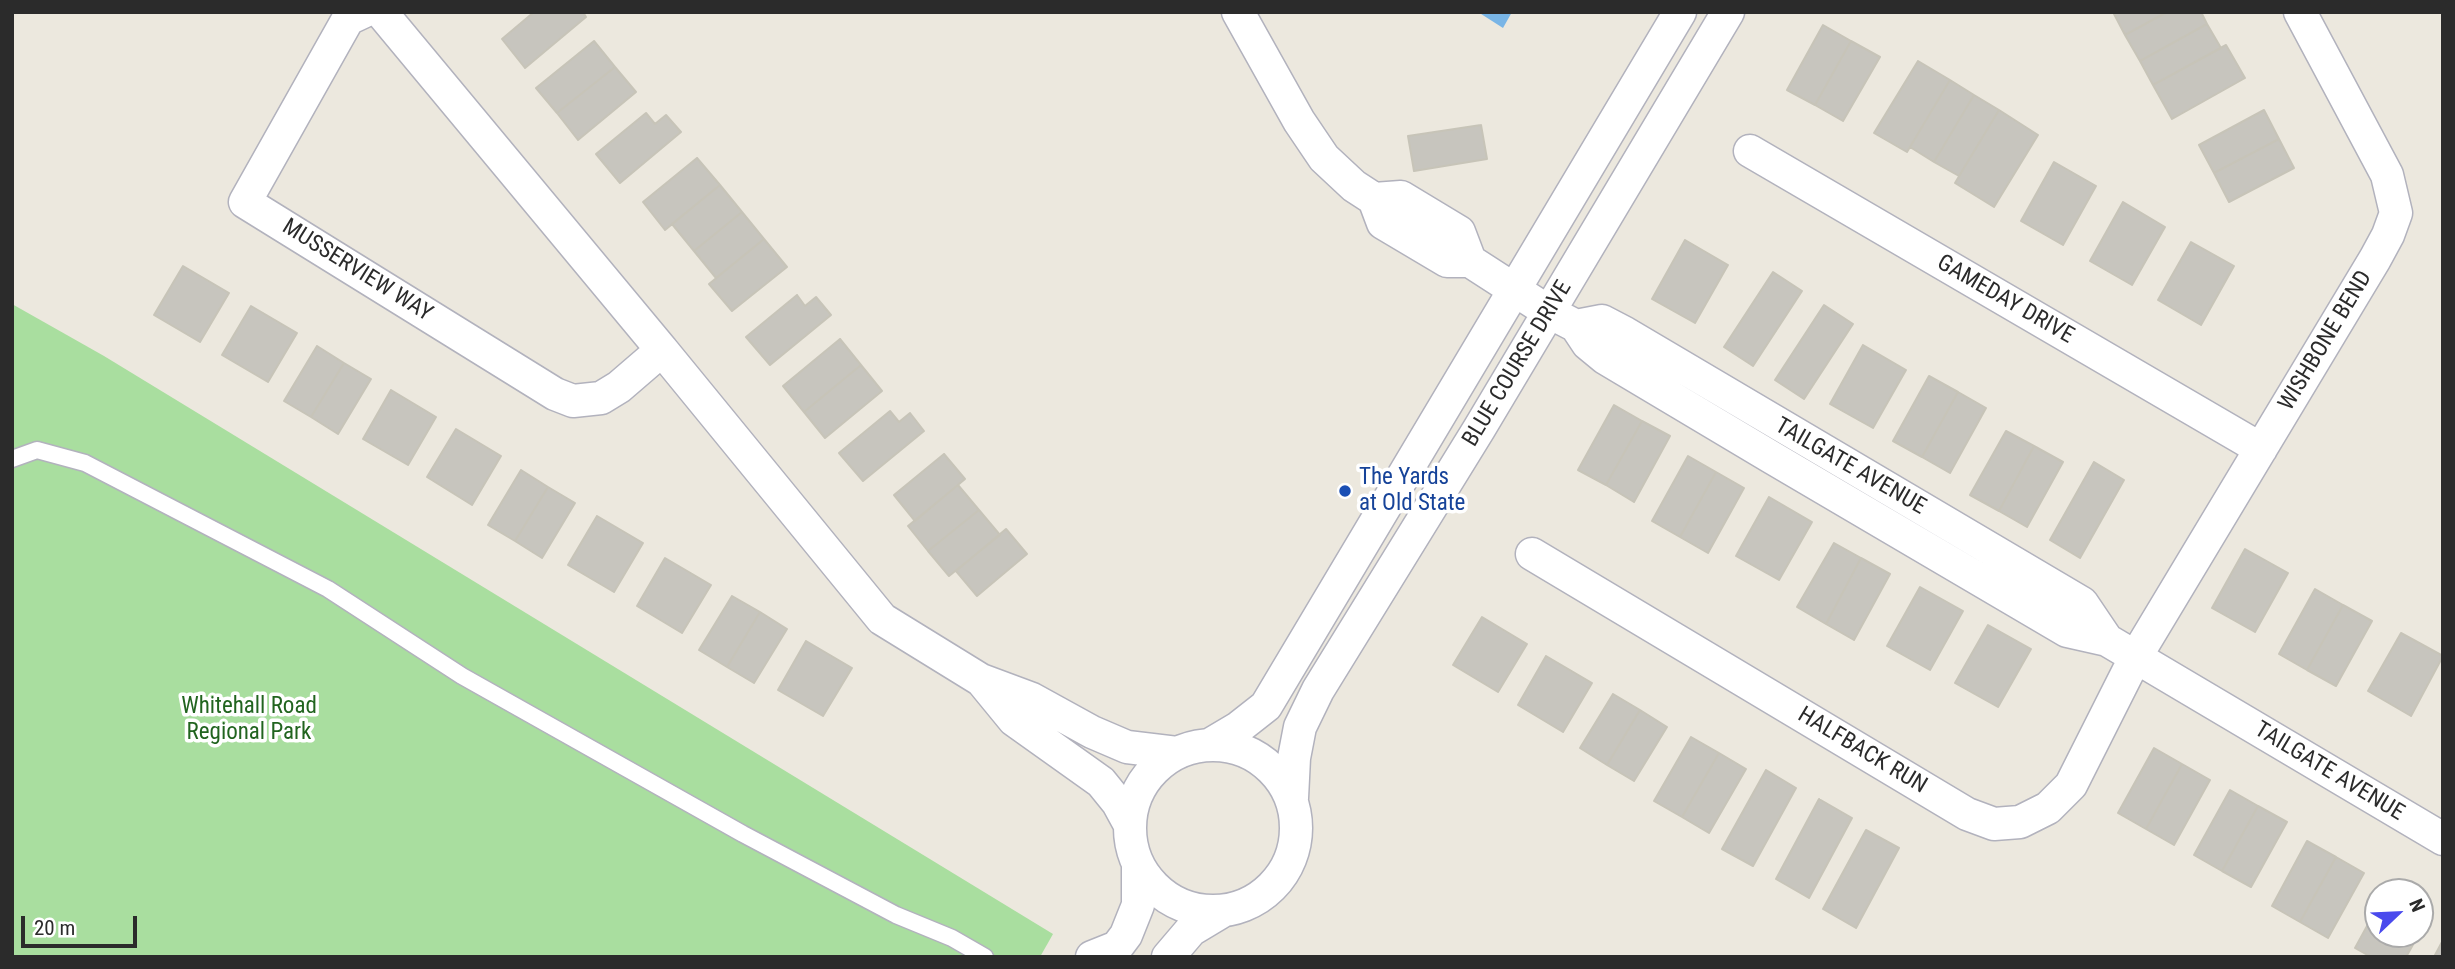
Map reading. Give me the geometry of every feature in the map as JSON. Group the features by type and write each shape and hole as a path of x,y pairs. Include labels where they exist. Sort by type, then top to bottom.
{"street":[{"name":"MUSSERVIEW WAY","path":"363,12 348,19 245,202 555,394 573,401 601,398 619,387 662,350"},
{"path":"381,12 882,619 981,680 1032,699 1092,732 1127,747 1177,753"},
{"path":"1238,12 1299,121 1324,158 1354,186 1374,199 1383,223 1447,261 1470,261 1563,319"},
{"name":"BLUE COURSE DRIVE","path":"1211,744 1266,706 1680,12"},
{"name":"BLUE COURSE DRIVE","path":"1168,957 1191,930 1221,912 1246,905 1268,892 1284,872 1294,848 1297,823 1292,798 1294,758 1300,727 1318,690 1479,429 1563,319 1728,12"},
{"name":"WISHBONE BEND","path":"2135,658 2375,259 2396,213 2388,175 2300,12"},
{"name":"GAMEDAY DRIVE","path":"1750,151 2261,449"},
{"name":"TAILGATE AVENUE","path":"1563,319 1602,321 1625,333 2082,603 2107,640 2443,839"},
{"name":"HALFBACK RUN","path":"1532,554 1967,814 1994,824 2020,822 2048,808 2071,785 2135,658"},
{"path":"981,680 1014,720 1101,782 1118,803 1130,825"},
{"name":"BLUE COURSE DRIVE","path":"1092,957 1117,947 1126,935 1139,905 1138,864 1131,841 1130,816 1137,792 1150,773 1167,758 1188,748 1211,744 1236,747 1259,758 1279,775 1292,798"},
{"name":"BLUE COURSE DRIVE","path":"1138,864 1152,884 1171,900 1195,910 1221,912"}],"lane":[{"path":"12,459 37,450 85,463 328,589 462,676 743,834 896,915 952,939 985,957"}],"green space":[{"name":"Whitehall Road Regional Park","path":"12,304 104,356 1053,934 1040,957 12,957"}],"water":[{"path":"1478,12 1512,12 1503,28"}],"building":[{"path":"534,12 583,12 586,17 525,68 502,39"},
{"path":"2113,12 2167,12 2125,35"},
{"path":"2167,12 2201,12 2207,24 2140,61 2125,35"},
{"path":"2207,24 2221,48 2153,85 2140,61"},
{"path":"1823,25 1851,41 1815,105 1787,90"},
{"path":"594,41 615,67 557,113 536,88"},
{"path":"1851,41 1880,57 1843,121 1815,105"},
{"path":"2226,45 2245,78 2172,119 2153,85"},
{"path":"1918,61 1950,80 1907,152 1874,133"},
{"path":"615,67 636,92 578,140 557,113"},
{"path":"1950,80 1974,95 1934,162 1910,147"},
{"path":"1974,95 1999,110 1959,176 1934,162"},
{"path":"1999,110 2038,135 1994,207 1955,183"},
{"path":"2264,110 2279,139 2214,173 2199,145"},
{"path":"646,113 655,124 666,115 681,132 620,183 596,154"},
{"path":"1481,125 1487,159 1414,171 1408,136"},
{"path":"2279,139 2294,168 2229,202 2214,173"},
{"path":"697,158 720,185 665,230 643,202"},
{"path":"2054,162 2096,186 2063,245 2021,221"},
{"path":"720,185 742,212 694,251 672,224"},
{"path":"2123,202 2165,227 2132,285 2090,261"},
{"path":"742,212 764,239 716,278 694,251"},
{"path":"764,239 787,267 732,311 709,284"},
{"path":"1685,240 1728,265 1695,323 1652,299"},
{"path":"2191,242 2234,266 2201,325 2158,300"},
{"path":"183,266 229,293 200,342 154,315"},
{"path":"1773,272 1802,291 1753,366 1724,347"},
{"path":"797,295 805,306 816,297 831,315 770,365 746,337"},
{"path":"1824,305 1853,324 1804,399 1775,380"},
{"path":"251,306 297,333 268,382 222,355"},
{"path":"840,339 861,365 804,412 783,386"},
{"path":"1863,345 1906,370 1873,428 1830,404"},
{"path":"317,346 344,363 311,417 284,401"},
{"path":"344,363 371,379 338,434 311,417"},
{"path":"861,365 882,391 825,438 804,412"},
{"path":"1929,376 1958,392 1922,457 1893,441"},
{"path":"391,390 436,417 408,465 363,439"},
{"path":"1958,392 1986,408 1950,473 1922,457"},
{"path":"1614,405 1642,421 1606,485 1578,470"},
{"path":"890,411 899,422 910,413 924,431 863,481 839,453"},
{"path":"1642,421 1670,436 1634,502 1606,485"},
{"path":"456,429 501,456 472,505 427,477"},
{"path":"2006,431 2034,446 1999,511 1970,495"},
{"path":"2034,446 2063,462 2027,527 1999,511"},
{"path":"944,454 965,479 915,521 894,495"},
{"path":"1688,456 1716,472 1680,537 1652,521"},
{"path":"2094,462 2124,480 2080,558 2050,540"},
{"path":"521,470 548,487 515,541 488,525"},
{"path":"1716,472 1744,488 1708,553 1680,537"},
{"path":"958,485 979,510 928,551 908,526"},
{"path":"548,487 575,503 542,558 515,541"},
{"path":"1769,497 1812,522 1779,580 1736,556"},
{"path":"979,510 1000,535 949,576 928,551"},
{"path":"597,516 643,543 614,592 568,565"},
{"path":"1006,529 1027,554 977,596 956,571"},
{"path":"1834,543 1861,558 1826,624 1797,607"},
{"path":"2245,549 2288,573 2255,632 2212,608"},
{"path":"665,558 711,585 682,633 637,606"},
{"path":"1861,558 1890,574 1854,640 1826,624"},
{"path":"1920,587 1963,611 1930,670 1887,646"},
{"path":"2315,589 2343,605 2307,670 2279,654"},
{"path":"732,596 760,612 727,667 699,650"},
{"path":"2343,605 2372,621 2336,686 2307,670"},
{"path":"760,612 787,629 754,683 727,667"},
{"path":"1482,617 1527,644 1498,692 1453,665"},
{"path":"1988,625 2031,649 1998,707 1955,683"},
{"path":"2401,633 2443,656 2411,716 2368,691"},
{"path":"806,641 852,668 823,716 778,690"},
{"path":"1546,656 1592,683 1563,732 1518,705"},
{"path":"1613,694 1640,710 1607,765 1580,748"},
{"path":"1640,710 1667,727 1634,781 1607,765"},
{"path":"1691,737 1719,753 1682,817 1654,801"},
{"path":"2154,748 2182,764 2146,829 2118,813"},
{"path":"1719,753 1746,769 1709,833 1682,817"},
{"path":"2182,764 2210,780 2174,845 2146,829"},
{"path":"1766,770 1796,788 1753,866 1722,849"},
{"path":"2230,790 2258,806 2222,871 2194,855"},
{"path":"1819,799 1852,818 1809,898 1776,879"},
{"path":"2258,806 2287,822 2251,887 2222,871"},
{"path":"1866,830 1899,848 1856,928 1823,909"},
{"path":"2307,841 2336,857 2300,922 2272,906"},
{"path":"2336,857 2364,873 2328,938 2300,922"},
{"path":"2364,932 2364,948 2411,948 2406,957 2371,957 2355,948"},
{"path":"2443,940 2443,957 2434,957"}],"place":[{"name":"The Yards at Old State","path":"1345,491"}]}
